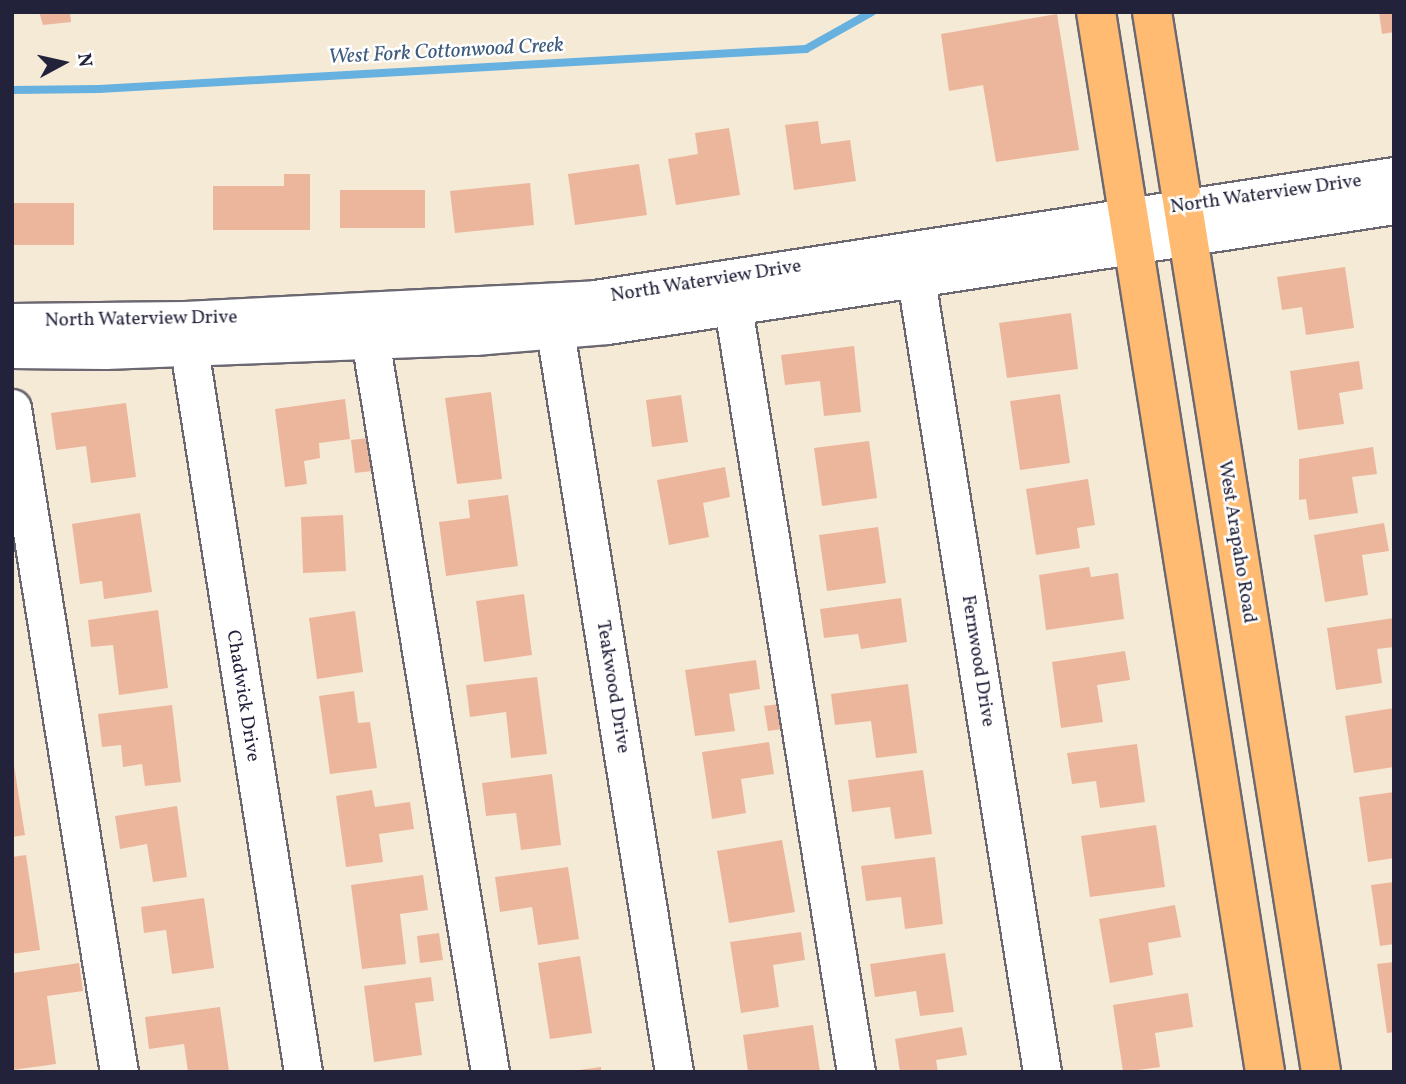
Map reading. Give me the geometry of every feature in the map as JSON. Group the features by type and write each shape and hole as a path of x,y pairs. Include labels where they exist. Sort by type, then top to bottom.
{"main road":[{"path":"1096,12 1265,1072"},
{"name":"West Arapaho Road","path":"1152,12 1321,1072"}],"street":[{"name":"North Waterview Drive","path":"12,322 187,333 370,339 914,264 1185,221 1394,177"},
{"name":"North Waterview Drive","path":"1185,221 1394,205"},
{"name":"North Waterview Drive","path":"12,349 187,333 733,307 914,264"},
{"name":"Fernwood Drive","path":"914,264 1042,1072"},
{"path":"733,307 856,1072"},
{"name":"Teakwood Drive","path":"552,316 674,1072"},
{"name":"Chadwick Drive","path":"187,333 303,1072"},
{"path":"370,339 490,1072"},
{"path":"12,408 119,1072"}],"building":[{"path":"39,12 70,12 71,22 43,25"},
{"path":"1379,12 1394,12 1394,32 1382,34"},
{"path":"1057,14 1079,150 996,162 983,85 949,91 941,34"},
{"path":"818,121 821,144 850,140 856,181 794,190 785,125"},
{"path":"729,128 740,195 676,205 668,159 698,154 695,133"},
{"path":"639,164 647,215 575,225 568,174"},
{"path":"284,174 310,174 310,230 213,230 213,186 284,186"},
{"path":"530,183 534,225 455,233 450,191"},
{"path":"340,190 425,190 425,228 340,228"},
{"path":"12,203 74,203 74,245 12,245"},
{"path":"1345,267 1354,328 1306,335 1302,307 1282,310 1277,277"},
{"path":"1071,313 1078,369 1007,378 999,323"},
{"path":"854,346 861,412 824,416 820,381 785,385 781,355"},
{"path":"1359,361 1363,389 1339,393 1344,424 1298,430 1290,371"},
{"path":"491,392 502,479 457,484 445,398"},
{"path":"1060,394 1070,463 1020,470 1010,401"},
{"path":"681,395 688,442 652,447 646,400"},
{"path":"345,399 350,439 319,443 320,458 304,461 307,484 285,487 275,409"},
{"path":"126,403 136,477 91,483 86,446 56,450 51,413"},
{"path":"377,437 382,470 355,473 351,440"},
{"path":"869,441 877,498 822,506 814,448"},
{"path":"1373,447 1377,474 1352,477 1358,513 1309,520 1306,499 1299,500 1299,459"},
{"path":"725,467 730,497 703,503 709,537 669,545 657,480"},
{"path":"1088,479 1095,525 1077,528 1080,548 1036,555 1026,489"},
{"path":"508,495 518,566 446,576 439,522 470,518 468,500"},
{"path":"140,513 152,592 104,599 102,581 80,584 72,524"},
{"path":"343,515 346,571 303,573 301,517"},
{"path":"1384,523 1389,551 1362,555 1368,595 1325,602 1314,535"},
{"path":"878,527 886,583 827,591 819,535"},
{"path":"1089,567 1091,577 1118,573 1124,619 1046,630 1039,575"},
{"path":"524,594 532,655 484,662 476,601"},
{"path":"901,598 907,642 861,649 858,634 824,638 820,609"},
{"path":"158,610 168,688 119,695 113,645 91,647 88,620"},
{"path":"355,611 363,672 317,679 309,618"},
{"path":"1394,618 1394,647 1377,649 1382,683 1336,690 1327,628"},
{"path":"1125,651 1130,680 1097,685 1103,722 1061,728 1052,662"},
{"path":"756,660 760,689 729,694 735,731 695,736 685,670"},
{"path":"537,677 547,754 511,758 506,712 470,717 466,685"},
{"path":"908,684 917,753 876,758 871,721 835,725 831,694"},
{"path":"354,691 358,723 370,722 377,768 330,774 319,696"},
{"path":"787,703 790,728 768,731 764,706"},
{"path":"172,705 181,782 145,786 142,764 123,767 121,745 102,747 98,714"},
{"path":"1394,708 1394,767 1354,773 1345,716"},
{"path":"769,742 774,774 741,779 746,813 712,819 702,752"},
{"path":"1137,744 1145,802 1100,808 1096,781 1072,784 1067,753"},
{"path":"12,753 25,835 12,837"},
{"path":"923,770 932,834 895,839 890,807 852,812 848,780"},
{"path":"552,774 561,845 521,850 516,813 486,816 482,783"},
{"path":"372,790 375,807 410,802 414,829 379,834 383,862 346,867 336,796"},
{"path":"1394,792 1394,858 1368,862 1359,797"},
{"path":"177,806 187,877 153,882 147,844 120,849 115,816"},
{"path":"1156,825 1165,887 1090,897 1081,836"},
{"path":"782,840 795,912 729,923 717,851"},
{"path":"26,855 40,950 12,954 12,857"},
{"path":"935,857 943,924 905,929 901,897 866,901 861,866"},
{"path":"568,867 579,939 538,945 532,907 500,912 495,877"},
{"path":"423,875 428,910 400,914 406,964 362,969 351,885"},
{"path":"1394,882 1394,944 1380,946 1371,885"},
{"path":"204,898 214,968 172,974 166,930 144,933 141,907"},
{"path":"1175,905 1181,937 1148,943 1153,975 1110,983 1099,919"},
{"path":"801,932 805,960 773,965 779,1007 741,1013 730,942"},
{"path":"439,933 443,960 420,963 417,936"},
{"path":"945,953 954,1012 920,1016 916,991 875,997 870,964"},
{"path":"580,956 592,1033 550,1039 538,963"},
{"path":"1394,962 1394,1032 1387,1033 1377,964"},
{"path":"79,963 83,991 47,996 56,1064 12,1070 12,973"},
{"path":"431,977 434,1001 415,1003 422,1055 374,1062 364,986"},
{"path":"1188,993 1193,1027 1155,1033 1160,1067 1123,1072 1113,1005"},
{"path":"220,1007 229,1071 188,1072 184,1044 149,1049 145,1017"},
{"path":"813,1025 820,1072 748,1072 743,1035"},
{"path":"962,1027 967,1055 936,1060 938,1072 900,1072 895,1039"},
{"path":"601,1067 601,1072 579,1072 579,1070"}],"waterway":[{"name":"West Fork Cottonwood Creek","path":"12,90 99,89 806,49 872,12"}]}
